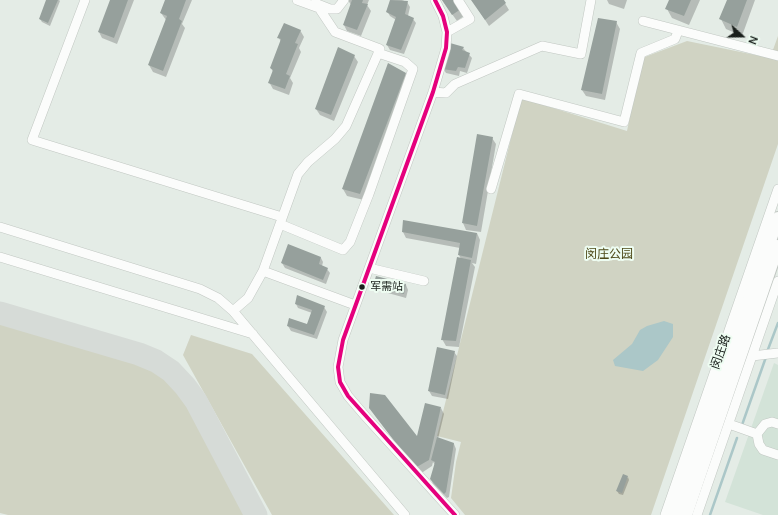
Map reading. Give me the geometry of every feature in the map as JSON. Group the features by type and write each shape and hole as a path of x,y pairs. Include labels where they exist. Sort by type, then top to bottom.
{"main road":[{"name":"闵庄路","path":"686,515 764,272 778,218"},
{"name":"闵庄路","path":"674,515 764,272 778,246"}],"street":[{"path":"85,0 32,140 281,221 343,250 350,242 369,194 414,69 406,62 378,53"},
{"path":"233,311 248,298 262,271 298,174 308,162 335,139 346,126 380,49 335,32 319,8 297,0"},
{"path":"308,0 330,9 337,8 344,0"},
{"path":"435,0 443,16 447,32 446,48 433,92 343,340 338,367 340,382 348,396 455,515"},
{"path":"447,32 470,19 458,0"},
{"path":"433,92 446,93 455,84 542,46 581,54 591,0"},
{"path":"643,21 778,56"},
{"path":"491,189 519,94 624,122 641,53 675,39 678,31"},
{"name":"闵庄路","path":"665,515 764,272 778,189"},
{"path":"0,227 200,289 218,298 233,311 253,334 405,515"},
{"path":"0,257 253,334"},
{"path":"369,268 424,281"},
{"path":"262,271 355,305"},
{"path":"697,515 778,282"},
{"path":"752,356 771,354"},
{"path":"778,424 772,422 765,424 757,434 759,444 763,450 778,455"},
{"path":"729,424 757,434"}],"shaded area":[{"path":"774,363 778,365 778,515 763,515 725,502"}],"green space":[{"name":"闵庄公园","path":"778,36 778,144 651,515 465,515 451,498 456,462 461,442 437,436 521,98 627,131 642,58 687,41 770,58"},
{"path":"0,320 139,362 158,373 175,387 189,402 250,515 8,515 0,513"},
{"path":"191,335 252,354 394,515 272,515 183,355"}],"water":[{"path":"664,321 673,324 673,337 658,360 643,371 615,366 613,360 632,344 640,330 647,326"}],"building":[{"path":"46,0 58,0 48,23 39,19"},
{"path":"110,0 128,0 114,38 98,32"},
{"path":"165,0 186,0 179,19 182,21 163,71 148,65 167,16 160,13"},
{"path":"352,0 363,0 362,3 368,4 357,30 343,25"},
{"path":"390,0 408,1 405,14 414,18 401,50 386,45 396,17 386,12"},
{"path":"442,0 455,0 461,9 452,15"},
{"path":"471,0 504,0 506,3 485,20"},
{"path":"669,0 691,0 684,16 665,9"},
{"path":"727,0 747,0 737,27 719,19"},
{"path":"598,18 617,21 602,94 581,90"},
{"path":"284,23 301,30 295,43 298,44 286,74 290,76 285,89 268,83 273,70 270,68 281,39 277,38"},
{"path":"450,43 464,47 462,50 470,53 465,68 458,67 456,71 442,69"},
{"path":"338,47 355,55 331,115 315,109"},
{"path":"388,63 406,73 360,194 342,189"},
{"path":"477,134 493,137 477,226 462,223"},
{"path":"403,220 477,233 472,258 458,255 460,243 402,232"},
{"path":"288,244 321,257 319,264 328,268 323,280 281,263"},
{"path":"457,257 471,260 456,341 441,340"},
{"path":"376,276 406,284 404,294 373,286"},
{"path":"297,295 325,306 314,335 287,326 289,318 307,324 312,310 295,304"},
{"path":"437,347 455,351 445,395 428,391"},
{"path":"370,393 385,395 417,436 425,403 441,407 429,460 415,468 369,408"},
{"path":"437,437 454,443 446,492 444,494 430,479 435,462 431,460"},
{"path":"623,474 628,476 622,493 616,491"}],"waterway":[{"path":"767,352 778,323"},
{"path":"742,425 766,357"},
{"path":"710,515 737,438"}],"taxiway":[{"path":"0,313 139,354 156,361 171,371 196,401 256,515"}],"transit line":[{"path":"435,0 443,16 447,32 446,48 433,92 343,340 338,367 340,382 348,396 455,515"}],"place":[{"name":"军需站","path":"362,287"}]}
